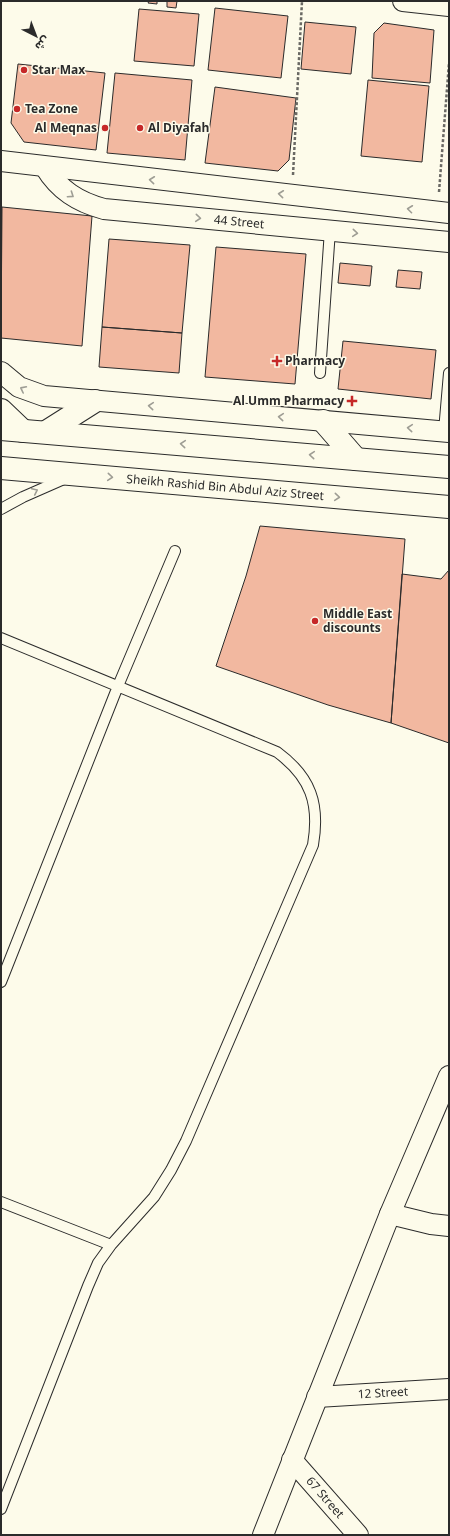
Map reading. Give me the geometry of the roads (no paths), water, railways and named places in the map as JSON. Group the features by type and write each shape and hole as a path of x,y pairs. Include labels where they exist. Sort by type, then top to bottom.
{"main road":[{"path":"46,432 95,401"},
{"path":"1,410 23,431"},
{"path":"323,421 356,459"},
{"path":"1,428 449,466"},
{"name":"Sheikh Rashid Bin Abdul Aziz Street","path":"1,468 449,507"}],"street":[{"path":"403,1 449,4"},
{"path":"1,161 443,213"},
{"name":"44 Street","path":"45,167 51,178 70,195 80,201 104,209 449,242"},
{"path":"1,372 19,387 32,393 44,396 446,432"},
{"path":"263,1535 390,1214 449,1076"},
{"path":"390,1214 431,1224 449,1226"},
{"name":"12 Street","path":"317,1397 449,1389"},
{"name":"67 Street","path":"292,1460 358,1535"}],"lane":[{"path":"320,373 330,230"},
{"path":"446,432 449,374"},
{"path":"1,509 52,483 80,474"},
{"path":"1,982 118,686 175,551"},
{"path":"1,638 277,752 291,762 303,776 311,792 316,809 316,827 313,845 186,1141 171,1170 154,1197 111,1245 98,1263 1,1509"},
{"path":"1,1202 111,1245"}],"place":[{"name":"Star Max","path":"24,70"},
{"name":"Tea Zone","path":"17,109"},
{"name":"Al Meqnas","path":"105,128"},
{"name":"Al Diyafah","path":"140,128"},
{"name":"Pharmacy","path":"277,361"},
{"name":"Al Umm Pharmacy","path":"352,401"},
{"name":"Middle East discounts","path":"315,621"}]}
